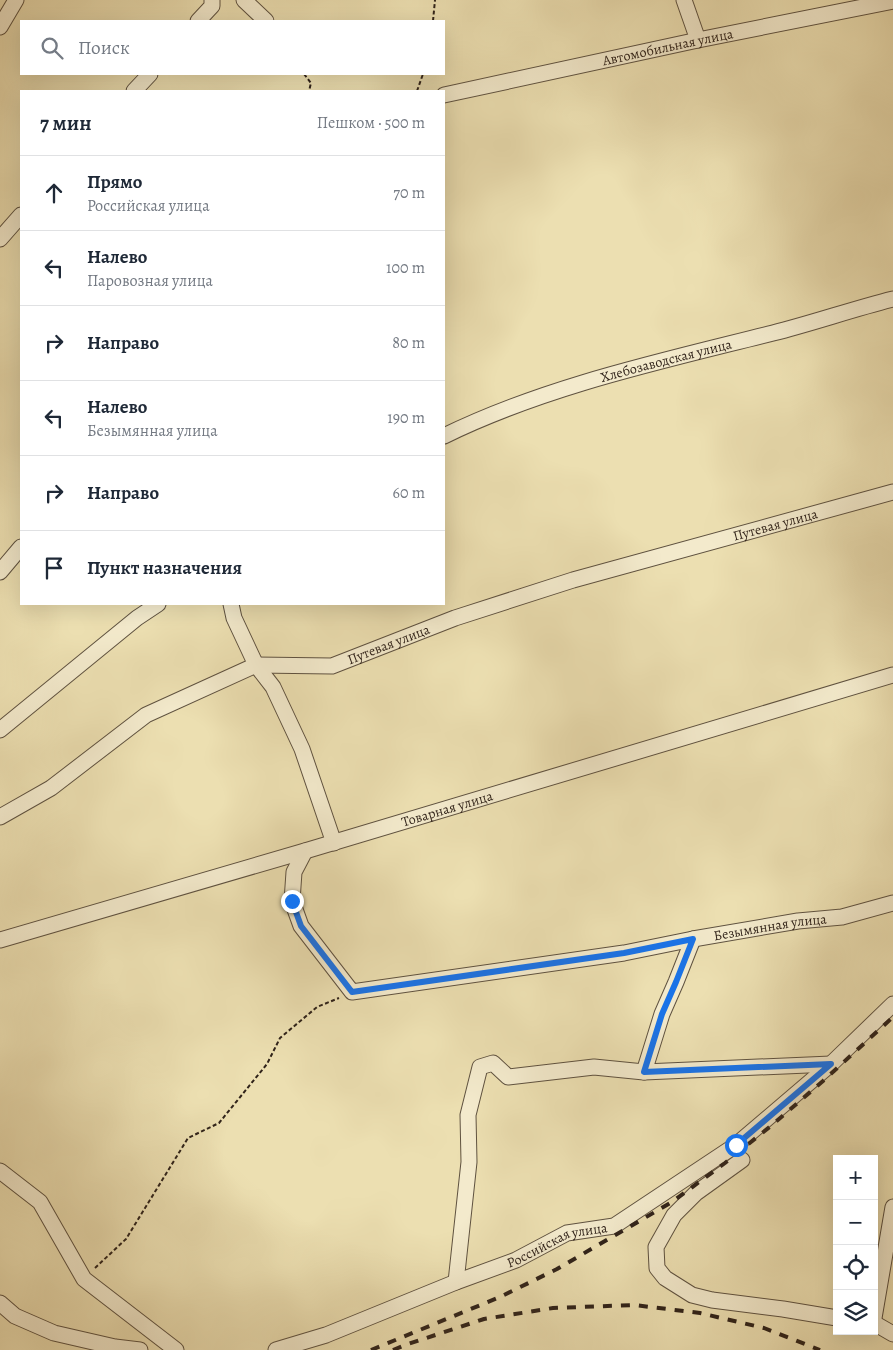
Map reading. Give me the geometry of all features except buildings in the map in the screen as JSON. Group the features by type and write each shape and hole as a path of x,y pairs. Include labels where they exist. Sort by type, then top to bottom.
{"street":[{"path":"0,27 16,0"},
{"path":"244,0 265,20"},
{"path":"684,0 698,40"},
{"name":"Автомобильная улица","path":"445,95 698,40 893,1"},
{"path":"199,20 212,3"},
{"path":"135,90 149,75"},
{"path":"0,239 20,216"},
{"name":"Хлебозаводская улица","path":"445,436 476,420 571,387 893,299"},
{"name":"Путевая улица","path":"0,817 51,788 146,715 256,665 332,666 455,618 573,580 893,492"},
{"path":"0,572 20,548"},
{"path":"0,730 137,618 156,605"},
{"path":"231,605 234,618 256,665 273,687 302,749 334,843"},
{"name":"Товарная улица","path":"0,940 334,843 893,675"},
{"path":"305,851 294,872 292,901 301,926 352,992"},
{"name":"Безымянная улица","path":"352,992 624,953 798,921 842,917 893,904"},
{"path":"644,1072 662,1014 693,939"},
{"name":"Российская улица","path":"276,1350 326,1335 456,1282 516,1260 567,1233 614,1226 736,1145 831,1064 893,1004"},
{"path":"456,1282 469,1162 468,1115 480,1067 493,1063 508,1077 594,1068 644,1072 831,1064"},
{"path":"742,1160 696,1193 674,1215 656,1247 657,1268 665,1278 692,1295 712,1300 833,1317"},
{"path":"0,1171 40,1202 84,1279 176,1350"},
{"path":"878,1295 893,1207"},
{"path":"0,1303 15,1316 54,1333 115,1347 140,1350"},
{"path":"878,1325 893,1334"}],"path":[{"path":"433,20 435,0"},
{"path":"305,75 311,84 309,90"},
{"path":"417,90 422,75"},
{"path":"84,1279 126,1239 188,1138 219,1123 267,1064 280,1038 317,1008 352,992"}],"railway":[{"path":"371,1350 500,1297 557,1269 672,1202 772,1125 893,1017"},
{"path":"393,1350 484,1319 553,1308 634,1305 700,1313 764,1328 820,1350"}],"route":[{"path":"292,901 301,926 352,992 624,953 693,939 662,1014 644,1072 831,1064 736,1145"}]}
